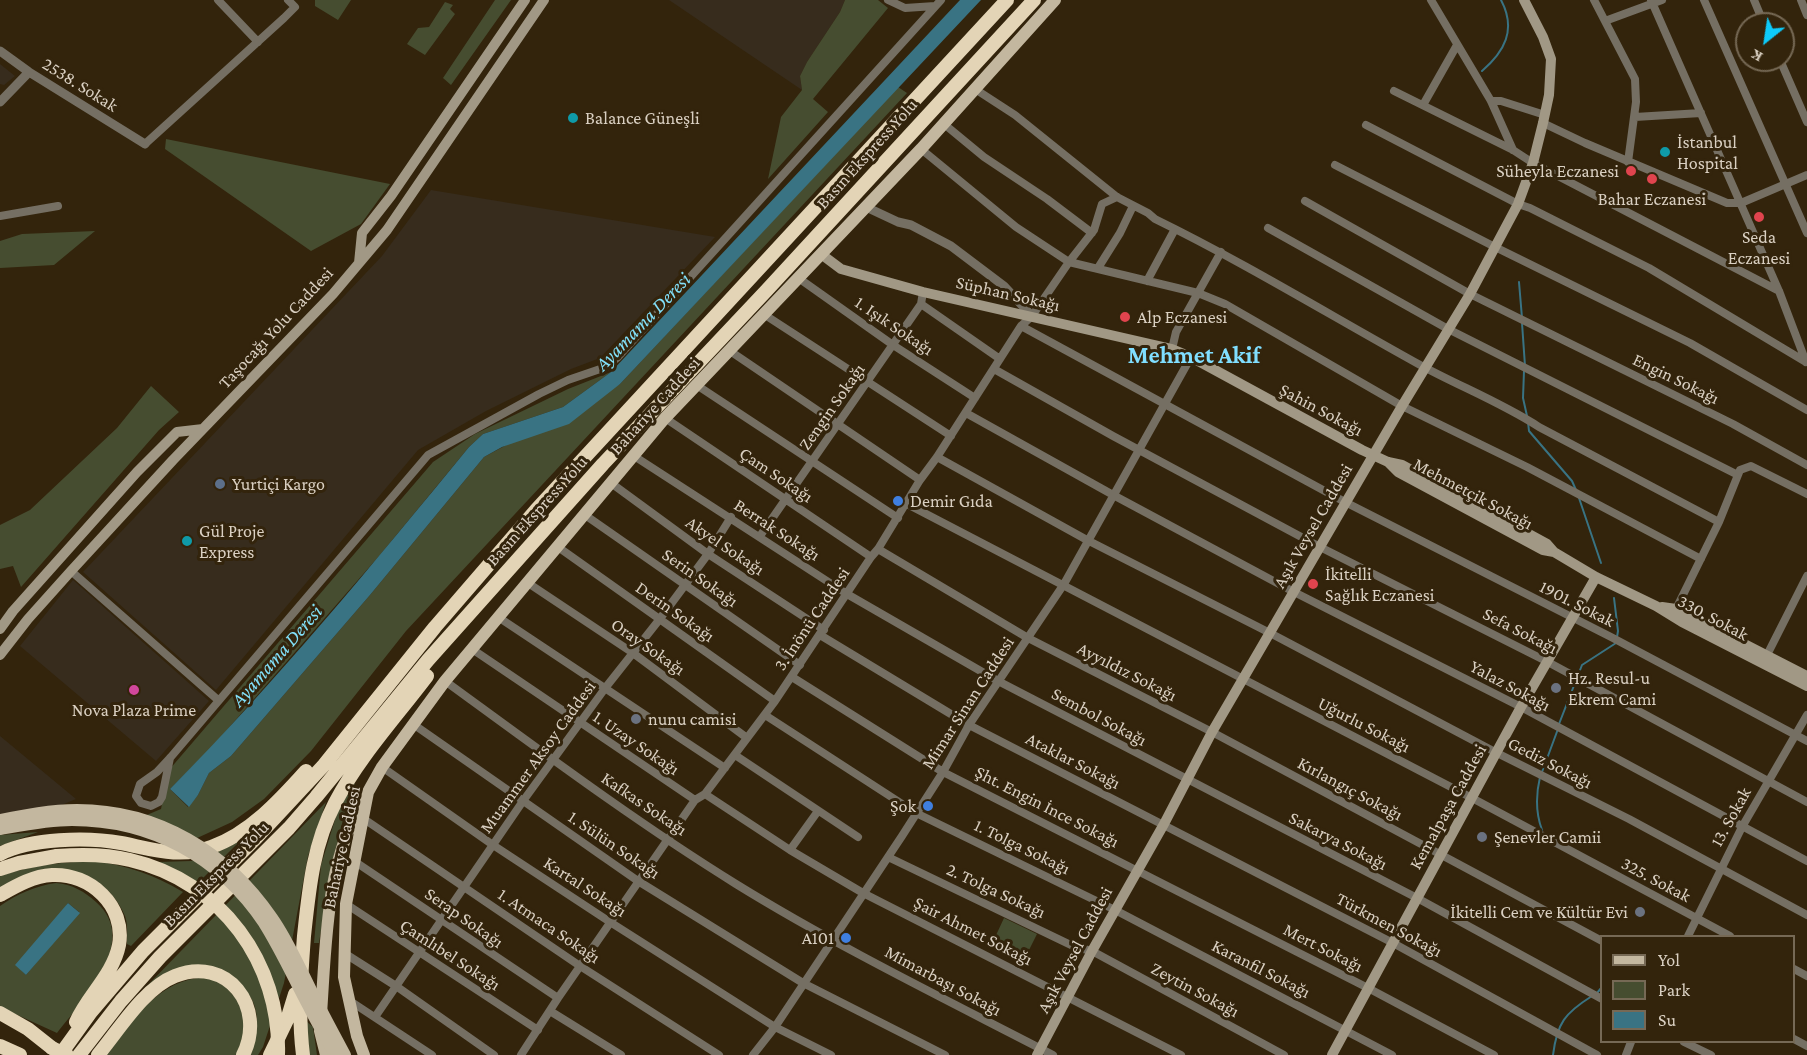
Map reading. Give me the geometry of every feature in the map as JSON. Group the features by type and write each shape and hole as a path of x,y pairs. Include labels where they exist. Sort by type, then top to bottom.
{"highway":[{"name":"Basın Ekspress Yolu","path":"56,1051 70,1040 143,951 290,802 337,750 435,627 536,510 1007,0"},
{"name":"Basın Ekspress Yolu","path":"79,1055 121,1001 160,957 309,805 423,666 603,464 1034,0"},
{"path":"303,1055 300,1016 302,962 312,866 328,816 357,767 438,661 455,632"},
{"path":"0,854 25,846 72,840 121,843 167,853 188,852 211,847 236,833 268,810 349,723 373,704"},
{"path":"0,869 57,856 103,855 141,862 185,881 216,904 238,928 262,969 273,1001 278,1028 278,1055"},
{"path":"0,895 35,878 64,875 86,883 103,895 112,905 120,934 118,947 110,968 78,1015 70,1040"},
{"path":"270,1055 291,1009 302,962"},
{"path":"98,1055 147,996 174,976 193,972 214,974 239,990 251,1017 250,1038 243,1055"},
{"path":"0,1013 28,1029 56,1051"},
{"path":"0,1023 67,1055"},
{"path":"0,1046 20,1055"}],"main road":[{"path":"359,263 362,233 391,196 525,0"},
{"name":"Taşocağı Yolu Caddesi","path":"0,655 71,571 173,460 333,294 387,230 544,0"},
{"name":"Bahariye Caddesi","path":"364,1055 357,1036 344,977 346,904 368,792 382,767 445,681 665,418 921,149 1054,0"},
{"name":"Aşık Veysel Caddesi","path":"1039,1052 1212,732 1401,406 1470,294 1518,204 1533,163 1544,119 1549,95 1551,59 1543,37 1524,0"},
{"name":"Süphan Sokağı","path":"821,254 841,269 923,292 1172,349 1191,357"},
{"name":"Şahin Sokağı","path":"1191,357 1388,462"},
{"path":"0,629 53,567 177,432 203,429"},
{"path":"161,448 173,460"},
{"name":"Mehmetçik Sokağı","path":"1388,462 1402,465 1423,476 1547,544 1554,552 1596,577 1656,606"},
{"path":"53,567 64,567 71,571"},
{"name":"Kemalpaşa Caddesi","path":"1332,1055 1546,661 1596,577"},
{"name":"330. Sokak","path":"1656,606 1676,609 1807,676"},
{"name":"330. Sokak","path":"1656,606 1682,622 1807,686"},
{"path":"326,1055 320,1033 334,880 340,847 356,811 368,792"},
{"path":"0,820 44,812 77,810 111,812 142,818 172,829 212,854 238,876 273,918 345,1055"},
{"path":"0,829 70,820 112,823 140,829 173,842 208,862 247,900 264,923 335,1055"}],"street":[{"path":"218,0 258,42"},
{"path":"145,144 298,3 288,0"},
{"path":"888,0 905,8 938,3"},
{"path":"1431,0 1491,101 1513,150"},
{"path":"1594,0 1635,79 1635,117 1628,162"},
{"path":"1605,21 1662,0"},
{"path":"1704,0 1807,233"},
{"path":"1801,0 1807,15"},
{"path":"1652,2 1779,291 1807,363"},
{"path":"170,758 159,802 151,806 141,803 136,796 137,788 170,758 428,455 539,394 568,380 606,367 617,358 938,3"},
{"path":"1423,105 1457,45"},
{"name":"2538. Sokak","path":"0,51 29,72 145,144"},
{"path":"0,102 29,72"},
{"path":"1785,72 1807,122"},
{"path":"975,88 1015,115 1117,196 1133,206 1221,252 1425,367 1719,522"},
{"path":"1394,91 1513,150 1533,163 1779,291"},
{"path":"1491,101 1501,101 1544,119 1628,162 1720,201 1741,203 1807,175"},
{"path":"1635,117 1701,113"},
{"path":"944,124 984,157 1047,199 1092,233"},
{"path":"1366,125 1518,204 1649,268 1807,363"},
{"path":"921,149 1016,226 1069,262 1198,293 1224,304 1401,406 1527,467 1701,558"},
{"path":"1335,165 1690,343 1807,410"},
{"name":"3. İnönü Caddesi","path":"521,1055 695,800 705,794 765,716 800,665 878,549 920,480 1021,326 1032,316 1092,233 1102,204 1117,196"},
{"name":"Engin Sokağı","path":"1305,201 1470,294 1733,424 1807,465"},
{"path":"0,216 57,206"},
{"path":"1098,268 1120,233 1133,206"},
{"path":"866,207 898,222 911,225 951,246 1005,286 1032,316"},
{"path":"1268,228 1448,329 1738,475"},
{"path":"1147,280 1176,229"},
{"path":"1172,349 1176,332 1221,252"},
{"name":"1. Işık Sokağı","path":"797,277 893,345 975,398"},
{"name":"Zengin Sokağı","path":"760,537 921,304 923,292"},
{"path":"921,304 1000,359"},
{"path":"765,315 951,436"},
{"name":"1901. Sokak","path":"1021,326 1345,502 1611,637 1807,741"},
{"path":"730,351 920,480"},
{"name":"Mimar Sinan Caddesi","path":"753,1055 775,1027 888,857 943,772 969,725 1064,584 1191,357"},
{"name":"Sefa Sokağı","path":"994,369 1320,547 1571,674 1807,801"},
{"path":"695,384 898,518"},
{"path":"966,412 1115,496"},
{"name":"Çam Sokağı","path":"665,418 871,557"},
{"name":"Berrak Sokağı","path":"634,456 848,594 998,681"},
{"name":"Gediz Sokağı","path":"937,457 1088,540 1497,753 1629,819 1807,915"},
{"path":"1676,609 1719,522 1740,470 1751,466 1807,494"},
{"name":"Akyel Sokağı","path":"611,483 708,554 822,632 969,725"},
{"name":"Yalaz Sokağı","path":"1115,496 1294,592 1521,707 1807,861"},
{"name":"Uğurlu Sokağı","path":"907,504 1472,798"},
{"name":"Serin Sokağı","path":"585,515 800,665"},
{"name":"Muammer Aksoy Caddesi","path":"375,1017 523,801 606,687 708,554 731,518"},
{"name":"Derin Sokağı","path":"558,547 775,701"},
{"path":"878,549 1028,638"},
{"path":"71,571 218,700"},
{"path":"1767,655 1807,576"},
{"name":"Oray Sokağı","path":"528,583 633,653 747,738"},
{"path":"498,617 725,768"},
{"name":"Ayyıldız Sokağı","path":"1028,638 1212,732"},
{"name":"1. Uzay Sokağı","path":"472,649 695,800"},
{"path":"792,676 943,772"},
{"name":"Kafkas Sokağı","path":"445,681 554,760 736,884 832,940"},
{"name":"Sembol Sokağı","path":"998,681 1186,780"},
{"name":"13. Sokak","path":"1688,935 1742,827 1807,715"},
{"path":"765,716 916,813"},
{"name":"1. Sülün Sokağı","path":"413,724 638,881 803,983 945,1055"},
{"name":"Ataklar Sokağı","path":"969,725 1164,824"},
{"name":"Kırlangıç Sokağı","path":"1212,732 1600,940"},
{"path":"735,755 858,837"},
{"name":"Kartal Sokağı","path":"382,767 493,845 610,922 775,1027 831,1055"},
{"name":"Şht. Engin İnce Sokağı","path":"943,772 1137,870"},
{"name":"Sakarya Sokağı","path":"1186,780 1417,898 1600,998"},
{"name":"Şair Ahmet Sokağı","path":"705,794 790,850 863,893 1181,1055"},
{"name":"325. Sokak","path":"1472,798 1728,935"},
{"path":"790,850 818,811"},
{"name":"1. Tolga Sokağı","path":"916,813 1115,910"},
{"name":"1. Atmaca Sokağı","path":"364,819 580,966 719,1055"},
{"name":"Türkmen Sokağı","path":"1164,824 1393,943 1598,1055"},
{"name":"2. Tolga Sokağı","path":"888,857 1075,947 1092,951"},
{"name":"Serap Sokağı","path":"354,861 558,998"},
{"name":"Mert Sokağı","path":"1137,870 1494,1055"},
{"name":"Çamlıbel Sokağı","path":"346,904 538,1030"},
{"name":"Karanfil Sokağı","path":"1115,910 1392,1055"},
{"name":"Mimarbaşı Sokağı","path":"832,940 1039,1052 1053,1055"},
{"name":"Zeytin Sokağı","path":"1092,951 1284,1055"},
{"path":"344,953 396,986 494,1055"},
{"path":"350,1001 432,1055"},
{"path":"550,1011 621,1055"},
{"path":"1688,1043 1711,1055"}],"shaded area":[{"path":"669,0 845,0 840,12 800,76 802,90"},
{"path":"0,64 15,76 4,85 0,84"},
{"path":"431,190 715,237 600,358 571,369 486,411 418,450 216,690 83,572 382,256"},
{"path":"73,580 209,701 156,761 20,646"},
{"path":"0,736 76,799 59,806 0,816"}],"green space":[{"path":"315,0 351,0 338,20 315,6"},
{"path":"495,0 511,0 451,85 443,78"},
{"path":"845,0 878,0 888,8 813,99 828,112 768,179 781,117 802,90 800,76 840,12"},
{"path":"445,2 453,5 450,9 455,14 425,55 407,44 418,28 429,27"},
{"path":"898,87 907,93 406,631 311,751 264,799 232,822 195,839 142,817 161,809 169,770 433,462 475,434 568,389 611,372 563,407 483,434 469,447 379,556 212,747 170,789 188,807 198,795 209,773 231,756 370,595 484,457 620,384"},
{"path":"166,139 390,184 361,224 311,251 165,149"},
{"path":"95,231 54,265 0,268 0,241 22,234"},
{"path":"151,386 179,412 159,430 21,587 13,566 0,569 0,525 30,510 117,428"},
{"path":"354,783 357,789 343,820 331,867 319,943 314,943 321,865 338,810"},
{"path":"326,802 308,856 284,983 263,1047 258,1055 249,1055 256,1032 255,1007 243,989 212,968 145,992 144,989"},
{"path":"38,832 0,846 0,835"},
{"path":"240,841 198,883 157,862 191,861 211,855"},
{"path":"95,861 141,872 183,892 131,946 127,944 126,919 119,904 111,893 90,877 65,870 52,870 28,875 0,888 0,876 12,872 47,865"},
{"path":"56,883 78,889 92,898 108,918 112,934 110,952 103,970 80,1005 57,1033 0,1007 0,906 26,891","holes":["68,903 79,912 26,975 21,970"]},
{"path":"1004,918 1037,934 1023,962 991,946"},
{"path":"208,977 229,991 237,999 241,1009 244,1031 236,1055 103,1055 136,1016 161,993 190,979"},
{"path":"305,1020 313,1027 317,1055 309,1055"}],"water":[{"name":"Ayamama Deresi","path":"960,0 981,0 620,384 569,424 502,447 484,457 370,595 231,756 209,773 189,807 170,789 286,665 469,447 483,434 563,407 611,372"},
{"path":"68,903 80,913 26,975 15,965"}],"waterway":[{"path":"1482,71 1490,64 1506,40 1508,21 1501,0"},
{"path":"1519,282 1522,318"},
{"path":"1522,323 1525,366"},
{"path":"1524,371 1523,398 1527,416"},
{"path":"1528,422 1529,431 1572,481 1576,490"},
{"path":"1579,498 1601,563"},
{"path":"1559,724 1582,665 1616,643 1618,631 1614,598"},
{"path":"1542,772 1558,729"},
{"path":"1540,777 1537,804 1542,830"},
{"path":"1597,993 1600,989"},
{"path":"1553,1055 1557,1035 1564,1020 1575,1008 1592,996"}],"place":[{"name":"Balance Güneşli","path":"573,118"},
{"name":"İstanbul Hospital","path":"1665,152"},
{"name":"Süheyla Eczanesi","path":"1631,171"},
{"name":"Bahar Eczanesi","path":"1652,179"},
{"name":"Seda Eczanesi","path":"1759,217"},
{"name":"Alp Eczanesi","path":"1125,317"},
{"name":"Yurtiçi Kargo","path":"220,484"},
{"name":"Demir Gıda","path":"898,501"},
{"name":"Gül Proje Express","path":"187,541"},
{"name":"İkitelli Sağlık Eczanesi","path":"1313,584"},
{"name":"Hz. Resul-u Ekrem Cami","path":"1556,688"},
{"name":"Nova Plaza Prime","path":"134,690"},
{"name":"nunu camisi","path":"636,719"},
{"name":"Şok","path":"928,806"},
{"name":"Şenevler Camii","path":"1482,837"},
{"name":"İkitelli Cem ve Kültür Evi","path":"1640,912"},
{"name":"A101","path":"846,938"}],"district":[{"name":"Mehmet Akif","path":"1194,356"}]}
